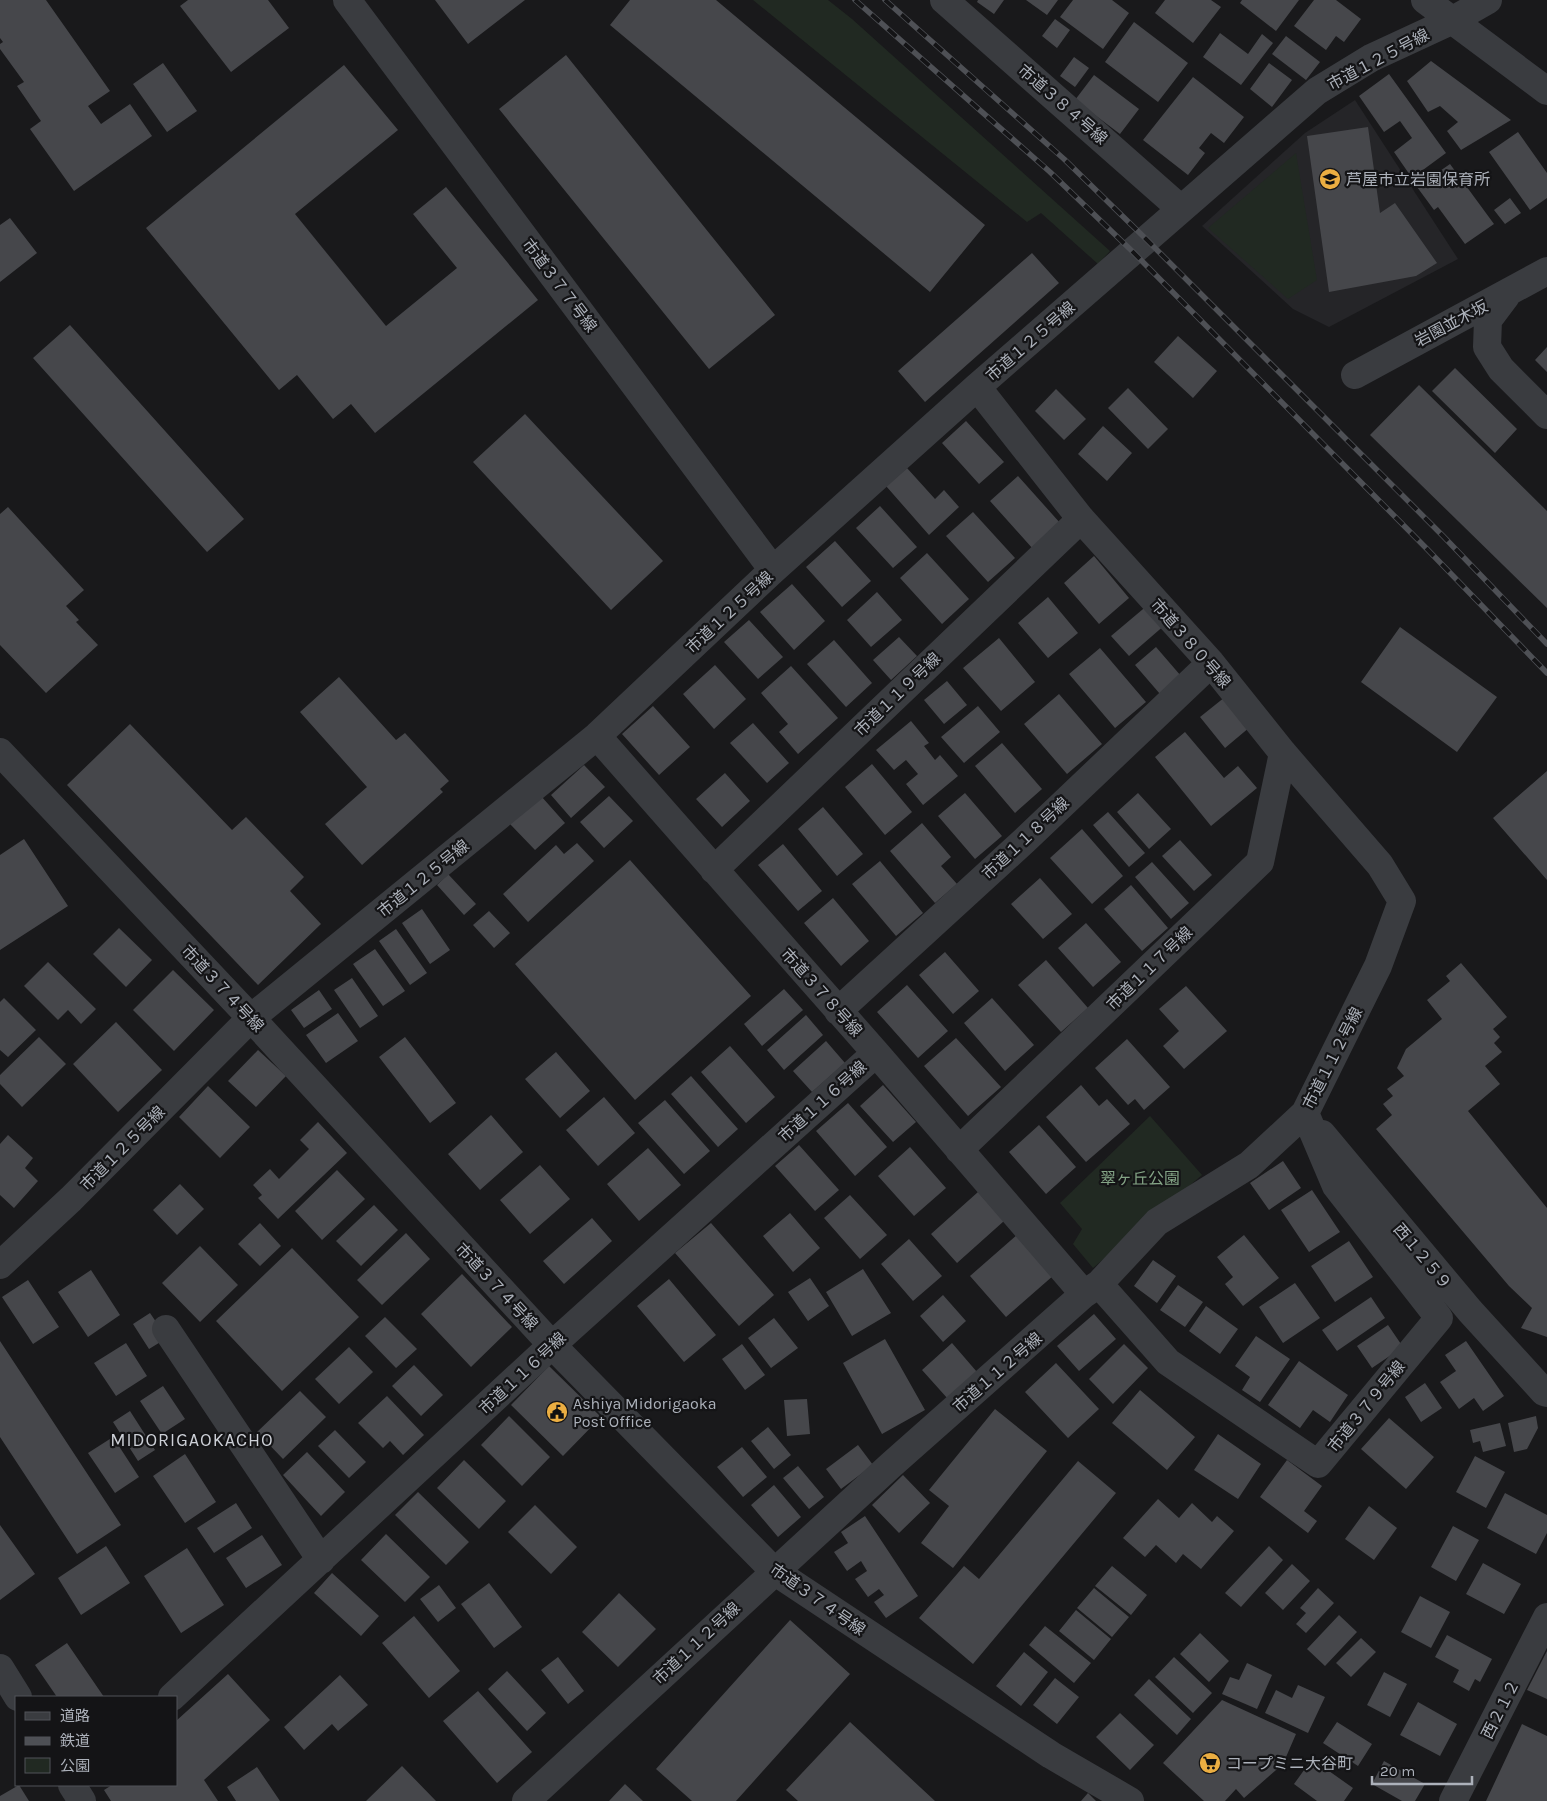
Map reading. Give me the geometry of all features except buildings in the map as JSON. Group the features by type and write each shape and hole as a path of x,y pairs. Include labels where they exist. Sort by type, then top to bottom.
{"street":[{"name":"市道３７７号線","path":"347,0 772,570"},
{"name":"市道３８４号線","path":"944,0 1181,209"},
{"path":"1426,0 1547,91"},
{"name":"市道１２５号線","path":"0,1266 78,1192 251,1018 597,736 772,570 977,387 1317,91 1371,58 1453,20 1488,0"},
{"name":"岩園並木坂","path":"1355,375 1547,271"},
{"path":"1509,293 1488,320 1487,347 1501,369 1547,415"},
{"name":"市道３８０号線","path":"977,387 1081,519 1211,663 1283,753 1380,865 1402,901"},
{"name":"市道１１９号線","path":"714,870 1081,519"},
{"name":"市道１１８号線","path":"838,1011 1032,833 1211,663"},
{"name":"市道３７８号線","path":"597,736 959,1150 1092,1289"},
{"name":"市道３７４号線","path":"0,752 251,1018 552,1345 774,1571 1050,1755 1130,1801"},
{"name":"市道１１７号線","path":"959,1150 1260,862 1283,753"},
{"name":"市道１１２号線","path":"526,1801 891,1465 1092,1289 1157,1222 1249,1165 1305,1113 1378,966 1402,901"},
{"name":"市道１１６号線","path":"173,1696 552,1345 876,1053"},
{"name":"市道３７９号線","path":"1092,1289 1168,1362 1318,1464 1439,1318 1336,1186 1305,1113"},
{"name":"西１２５９","path":"1305,1113 1470,1311 1544,1392 1547,1393"},
{"path":"166,1329 322,1560"},
{"name":"西２１２","path":"1453,1801 1547,1617"},
{"path":"0,1668 17,1696"}],"shaded area":[{"name":"芦屋市立岩園保育所","path":"1355,100 1458,259 1329,327 1293,309 1202,226 1305,133"}],"green space":[{"path":"753,0 828,0 852,19 1110,251 1098,264 1041,213 1027,222"},
{"path":"1296,153 1317,280 1288,299 1208,228"},
{"name":"翠ヶ丘公園","path":"1150,1116 1202,1175 1093,1268 1073,1244 1082,1229 1060,1203"}],"railway":[{"path":"855,0 1050,172 1132,251 1547,673"},
{"path":"885,0 1064,159 1443,536 1547,644"}],"place":[{"name":"芦屋市立岩園保育所","path":"1330,179"},
{"name":"Ashiya Midorigaoka Post Office","path":"557,1412"},
{"name":"コープミニ大谷町","path":"1210,1763"}],"district":[{"name":"MIDORIGAOKACHO","path":"192,1440"}]}
